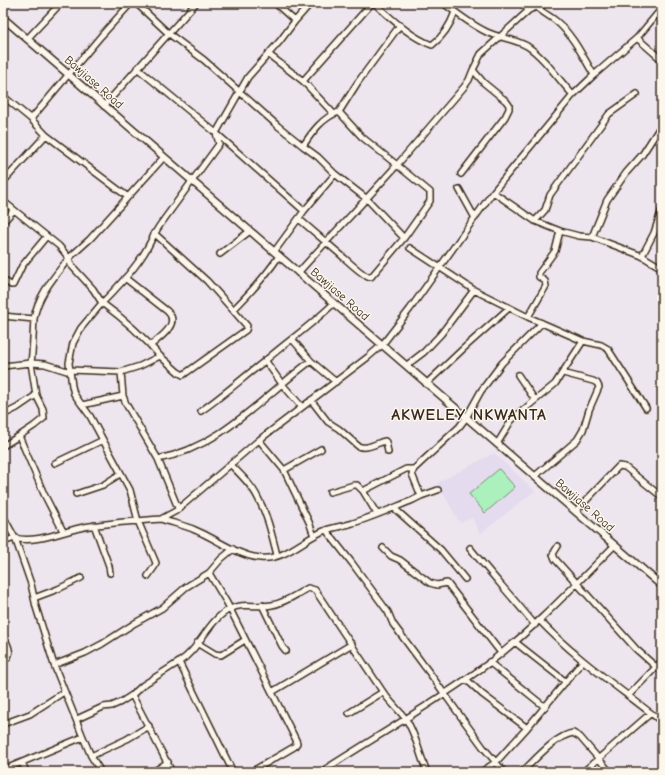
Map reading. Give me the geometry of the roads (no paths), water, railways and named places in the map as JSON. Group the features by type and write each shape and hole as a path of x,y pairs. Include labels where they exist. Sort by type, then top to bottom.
{"main road":[{"name":"Bawjiase Road","path":"3,18 662,586"}],"street":[{"path":"28,39 61,3"},
{"path":"31,119 131,3"},
{"path":"136,3 168,33 204,60 303,146 318,157 335,174 349,184 366,199 404,238"},
{"path":"104,106 196,3"},
{"path":"275,3 295,21"},
{"path":"148,576 156,563 138,521 130,490 103,440 74,394 70,370 73,343 81,328 125,278 149,247 154,233 220,144 216,133 248,77 311,3"},
{"path":"303,81 373,3 422,42 432,45 441,38 447,30 451,24 455,12"},
{"path":"443,3 476,26 501,37 519,42 528,47 542,60 573,95"},
{"path":"521,3 530,10"},
{"path":"298,272 397,165 464,87 469,80 481,54 530,10 547,3"},
{"path":"538,8 556,21 566,32 576,45 594,75"},
{"path":"3,542 15,538 22,540 34,539 63,531 94,525 160,519 169,515 259,440 382,345 410,309 493,192 573,95 637,38 662,8"},
{"path":"303,146 328,116 336,112 400,25"},
{"path":"637,38 662,60"},
{"path":"268,54 303,81 362,137 430,192 430,201 404,238 371,277 368,277 356,268 299,219"},
{"path":"137,68 216,133 304,211"},
{"path":"461,174 509,109 509,105 506,101 484,82 473,70"},
{"path":"535,221 545,210 550,195 609,114 637,94"},
{"path":"3,96 31,119 46,134 128,197"},
{"path":"592,237 607,200 626,173 642,155 662,124"},
{"path":"3,182 46,134"},
{"path":"3,446 44,418 43,409 36,395 31,363 34,342 34,319 37,306 44,292 69,258 90,239 164,157"},
{"path":"274,252 304,211 335,174"},
{"path":"459,189 475,218"},
{"path":"493,192 535,221 560,231 579,236 592,237 642,256 662,267"},
{"path":"3,201 13,211 59,246 69,258 71,265 93,289 102,303 122,318 152,345 160,356 183,375 246,330 247,326 207,281 154,233"},
{"path":"642,256 654,232 662,209"},
{"path":"3,222 13,211"},
{"path":"220,254 250,231"},
{"path":"528,317 546,286 545,281 539,277 539,273 555,251 560,231"},
{"path":"3,280 13,285 22,266 46,237"},
{"path":"410,248 474,290 509,308 583,341 601,345 608,349 646,408"},
{"path":"233,310 266,274 279,256"},
{"path":"125,278 167,311 172,317 173,321 167,331 152,345"},
{"path":"407,365 424,352 441,334 474,290"},
{"path":"201,411 292,339 334,303"},
{"path":"426,384 509,308"},
{"path":"3,316 34,319"},
{"path":"420,496 412,474 414,470 459,427 466,418 481,391 502,363 542,323"},
{"path":"292,339 311,361 336,382"},
{"path":"497,444 511,421 548,390 563,373 583,341"},
{"path":"3,366 31,363 45,364 67,371 121,372 140,366 160,356"},
{"path":"265,360 282,384 302,407"},
{"path":"158,459 188,451 208,440 257,406 311,361"},
{"path":"121,372 123,396 126,404 158,459 178,508"},
{"path":"535,476 577,440 583,430 599,386 593,381 563,373"},
{"path":"518,375 535,400"},
{"path":"3,415 18,408 36,395"},
{"path":"82,405 123,396"},
{"path":"311,400 328,422 339,429 358,446 367,447 385,441 388,452"},
{"path":"19,436 44,494 63,531"},
{"path":"55,463 103,440"},
{"path":"259,440 284,470 309,522 314,536"},
{"path":"284,470 321,449"},
{"path":"230,464 258,497 269,524 277,555"},
{"path":"576,511 619,466 625,467 662,497"},
{"path":"363,491 406,468 414,470"},
{"path":"76,494 103,485 120,474"},
{"path":"330,492 357,485 363,491 377,514"},
{"path":"160,519 195,530 233,549 250,556 261,558 288,551 326,530 353,523 438,490"},
{"path":"394,508 441,550 465,579"},
{"path":"3,516 15,538 32,584 42,628 64,692 77,719 91,756 101,772"},
{"path":"94,525 109,566 110,573"},
{"path":"326,530 388,612 393,624 483,747 504,772"},
{"path":"321,772 445,694 501,653 535,625 615,545"},
{"path":"558,546 553,554 553,557 636,649 655,666"},
{"path":"383,548 391,556 400,560 430,583 437,585 447,583 501,653"},
{"path":"470,548 486,569 535,625"},
{"path":"54,665 85,653 162,608 186,587 209,573 221,559 233,549"},
{"path":"209,573 230,609 297,743 290,750 251,772"},
{"path":"34,598 81,578"},
{"path":"77,719 103,707 112,706 121,702 143,685 180,662 190,654 217,619 230,609 238,606 269,606 277,604 308,588 312,588 315,590 352,644 382,692 405,718 419,749 420,756 427,772"},
{"path":"262,605 282,646 286,651"},
{"path":"540,620 555,636 583,661 662,722"},
{"path":"3,635 10,654 3,661"},
{"path":"197,643 215,654 221,655 245,640"},
{"path":"515,642 566,682"},
{"path":"272,692 352,644"},
{"path":"482,772 496,762 527,728 583,661"},
{"path":"628,696 655,666 662,661"},
{"path":"180,662 233,772"},
{"path":"489,662 544,707"},
{"path":"466,679 482,694 527,728"},
{"path":"3,724 30,714 64,692"},
{"path":"349,714 382,692"},
{"path":"132,695 172,772"},
{"path":"583,772 652,713"},
{"path":"91,756 127,739 149,726"},
{"path":"522,772 566,734 573,733 580,737 599,757 610,772"},
{"path":"3,770 83,737"},
{"path":"22,762 26,772"},
{"path":"152,772 168,762"}],"district":[{"name":"AKWELEY NKWANTA","path":"469,414"}]}
